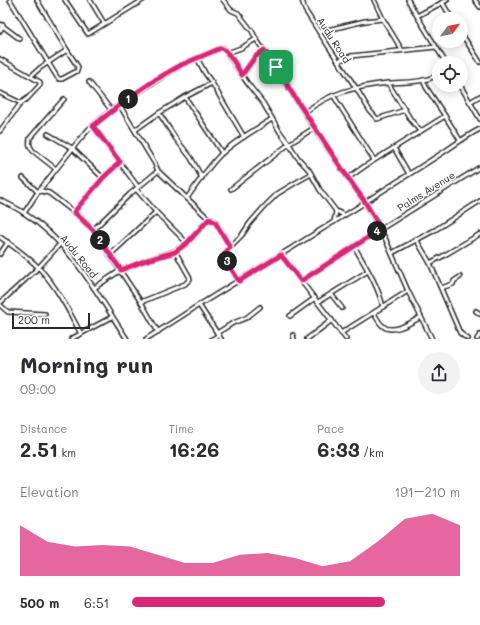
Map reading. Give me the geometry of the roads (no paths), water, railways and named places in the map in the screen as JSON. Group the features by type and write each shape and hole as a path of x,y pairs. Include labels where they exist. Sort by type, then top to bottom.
{"street":[{"path":"10,0 57,77 62,79 77,71 78,67 37,0"},
{"path":"65,0 87,34 143,0"},
{"path":"90,0 104,23"},
{"path":"223,0 231,10 238,13 254,34 314,128 365,202 381,229 408,291 432,339"},
{"name":"Audu Road","path":"302,0 305,10 370,111 377,119 405,110"},
{"path":"374,0 383,19 402,50"},
{"path":"408,0 432,40"},
{"path":"417,16 447,0"},
{"path":"475,0 480,7"},
{"path":"442,2 448,12"},
{"path":"319,32 364,21 383,19"},
{"path":"0,31 1,24"},
{"path":"1,24 20,39"},
{"path":"227,53 241,48 256,39"},
{"path":"468,44 480,62"},
{"path":"338,60 351,56 432,46"},
{"path":"24,213 38,192 72,148 93,126 130,97 155,80 181,65 223,48 263,103 272,120 298,158 309,170 320,190 336,211 344,215"},
{"path":"31,76 67,50"},
{"path":"242,75 255,57 264,50"},
{"path":"197,58 244,137"},
{"path":"0,59 40,82 40,85 21,103 2,125 0,131"},
{"path":"305,112 317,103 346,90 388,83 423,80 432,77"},
{"path":"423,80 460,140"},
{"path":"89,82 112,111"},
{"path":"135,130 185,97 212,83"},
{"path":"388,83 420,131"},
{"path":"464,92 480,119"},
{"path":"0,94 21,103"},
{"path":"333,95 374,160"},
{"path":"470,102 480,96"},
{"path":"185,97 222,153"},
{"path":"56,169 30,148 29,142 30,138 64,99"},
{"path":"120,106 156,164 158,171 209,219 215,222 230,247"},
{"path":"159,113 191,158 202,178"},
{"path":"348,178 445,116"},
{"path":"187,198 222,153 244,137 272,120"},
{"path":"93,126 156,212 187,243"},
{"path":"231,189 289,144 314,128"},
{"path":"146,339 198,305 334,222 441,154 460,140 480,129"},
{"path":"48,134 72,148 103,178"},
{"path":"394,148 409,174"},
{"path":"74,212 103,178 120,162"},
{"name":"Palms Avenue","path":"301,281 479,168"},
{"path":"93,230 137,188 158,171"},
{"path":"239,281 223,256 242,235 250,223 277,194 311,174"},
{"path":"23,178 38,192 42,191 49,193 74,212 93,230 121,270 158,332"},
{"name":"Audu Road","path":"0,200 24,213 60,244 80,268 127,339"},
{"path":"392,253 435,230 480,200"},
{"path":"334,222 336,211"},
{"path":"110,255 156,212"},
{"path":"94,288 121,270 144,261 175,252 187,243 209,219"},
{"path":"430,263 480,234"},
{"path":"0,237 38,268 48,279 57,291 81,334"},
{"path":"416,239 430,263 460,333 468,339"},
{"path":"0,254 8,242"},
{"path":"44,314 8,312 0,304 38,268 60,244"},
{"path":"354,246 380,295 383,307"},
{"path":"141,302 185,284 190,279 175,252"},
{"path":"281,255 346,339"},
{"path":"318,302 368,271"},
{"path":"441,288 453,284 454,281 460,277"},
{"path":"342,333 408,291"},
{"path":"331,294 342,308"},
{"path":"290,316 315,298"},
{"path":"198,305 221,339"},
{"path":"212,339 233,323 246,318 260,307"},
{"path":"476,311 480,314"},
{"path":"374,313 383,327 390,330 398,328 421,317"},
{"path":"71,339 112,317"},
{"path":"307,339 332,320"},
{"path":"477,339 480,335"}]}
